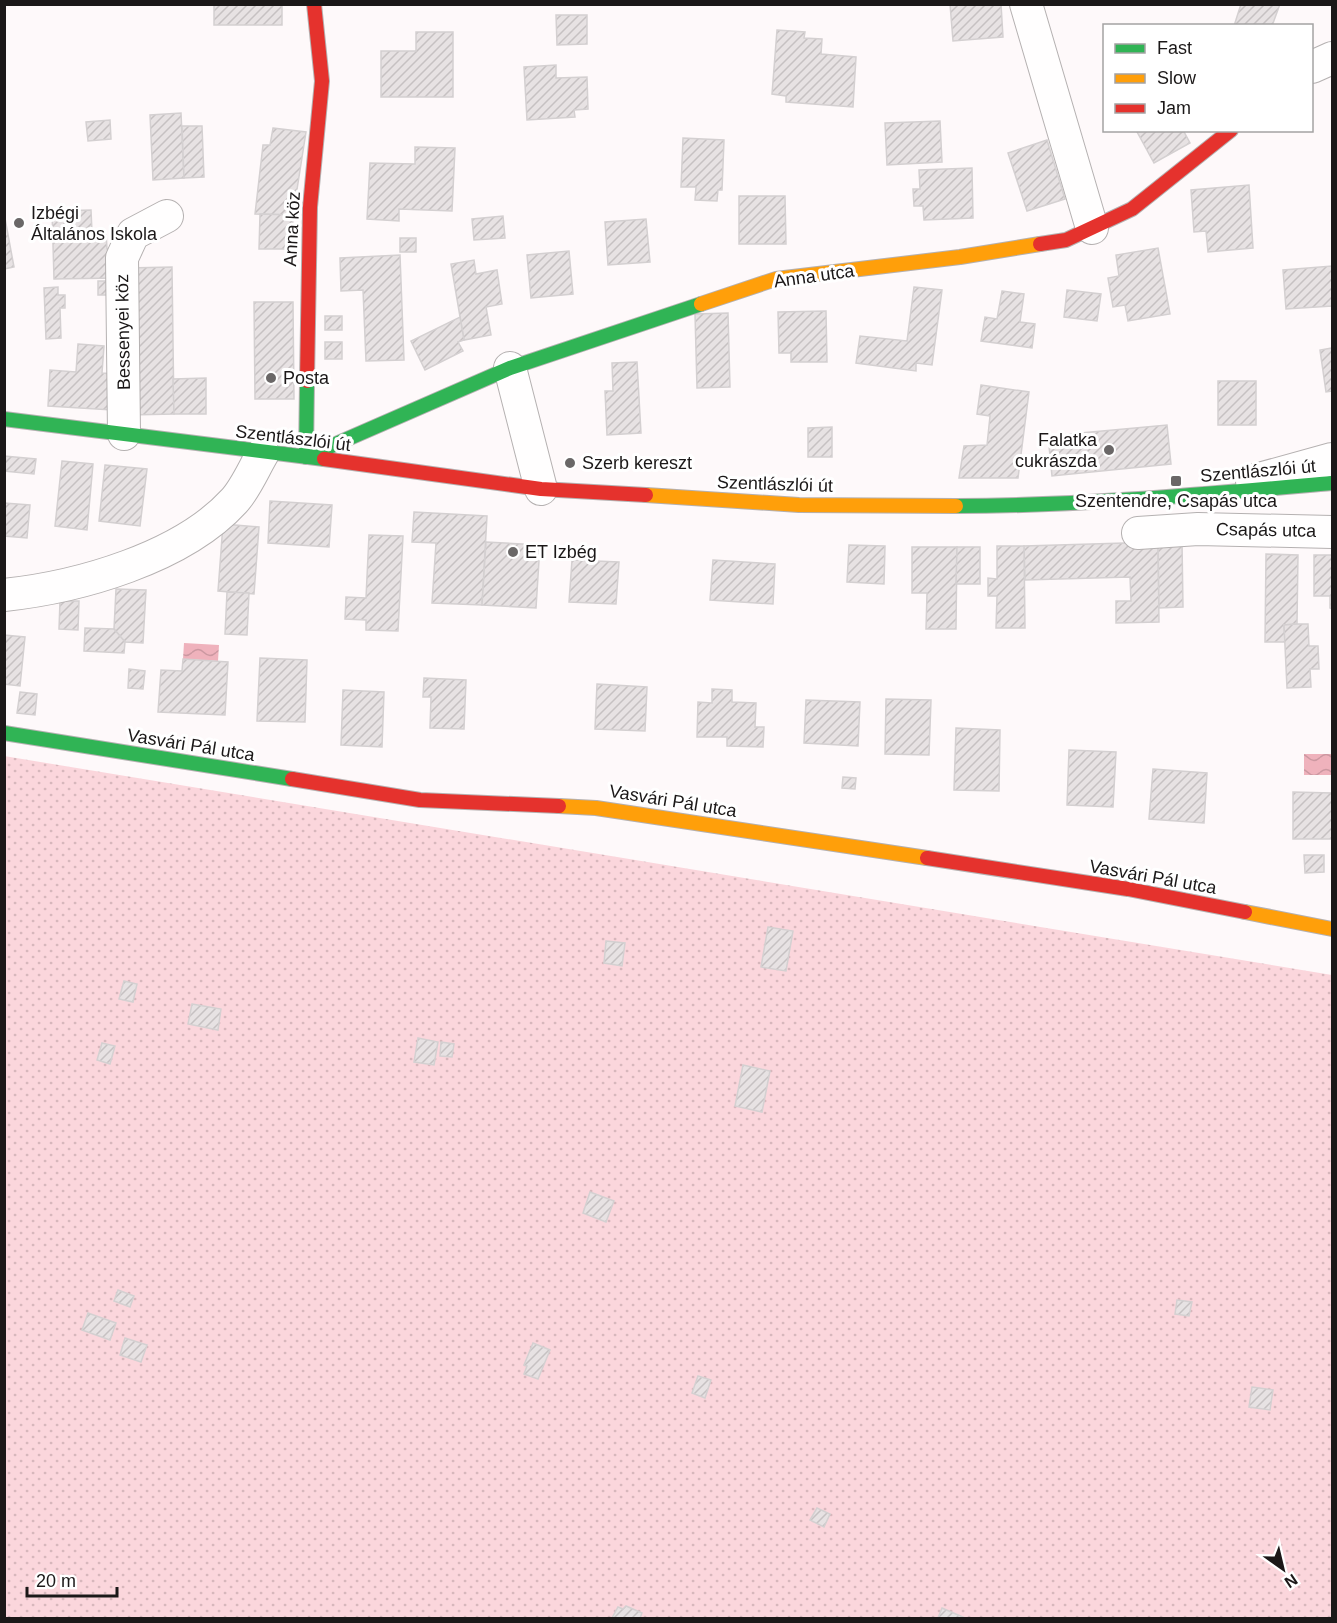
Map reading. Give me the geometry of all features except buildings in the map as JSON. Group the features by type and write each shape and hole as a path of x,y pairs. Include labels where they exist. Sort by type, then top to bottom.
{"street":[{"name":"Anna köz","path":"306,457 310,207 322,81 314,4"},
{"path":"1026,4 1092,228"},
{"path":"1313,66 1332,58"},
{"name":"Anna utca","path":"306,457 510,368 776,279 960,257 1066,240 1132,209 1228,132"},
{"name":"Bessenyei köz","path":"124,434 122,258 133,234 167,216"},
{"path":"510,368 541,489"},
{"name":"Szentlászlói út","path":"4,419 541,489 799,505 1029,506 1332,483"},
{"path":"4,595 86,581 150,558 202,529 235,500 263,453"},
{"path":"1197,495 1332,459"},
{"name":"Csapás utca","path":"1197,495 1198,529"},
{"name":"Csapás utca","path":"1138,533 1198,529 1332,532"},
{"name":"Vasvári Pál utca","path":"4,733 420,800 596,808 1128,889 1332,930"}],"shaded area":[{"path":"4,756 1332,975 1332,1618 5,1618"}],"water":[{"path":"184,643 219,645 218,661 183,659"},
{"path":"1304,754 1332,754 1332,775 1304,775"}],"traffic: fast":[{"path":"307,381 306,457 510,368 701,304"},
{"path":"4,419 324,459"},
{"path":"956,506 1097,502 1332,483"},
{"path":"4,733 292,779"}],"traffic: slow":[{"path":"701,304 776,279 960,257 1040,244"},
{"path":"646,495 799,505 956,506"},
{"path":"559,806 596,808 927,858"},
{"path":"1245,912 1332,929"}],"traffic: jam":[{"path":"307,381 310,207 322,81 314,4"},
{"path":"1040,244 1066,240 1132,209 1228,132"},
{"path":"324,459 541,489 646,495"},
{"path":"292,779 420,800 559,806"},
{"path":"927,858 1128,889 1245,912"}],"place":[{"name":"Izbégi Általános Iskola","path":"19,223"},
{"name":"Posta","path":"271,378"},
{"name":"Falatka cukrászda","path":"1109,450"},
{"name":"Szerb kereszt","path":"570,463"},
{"name":"Szentendre, Csapás utca","path":"1176,481"},
{"name":"ET Izbég","path":"513,552"}]}
